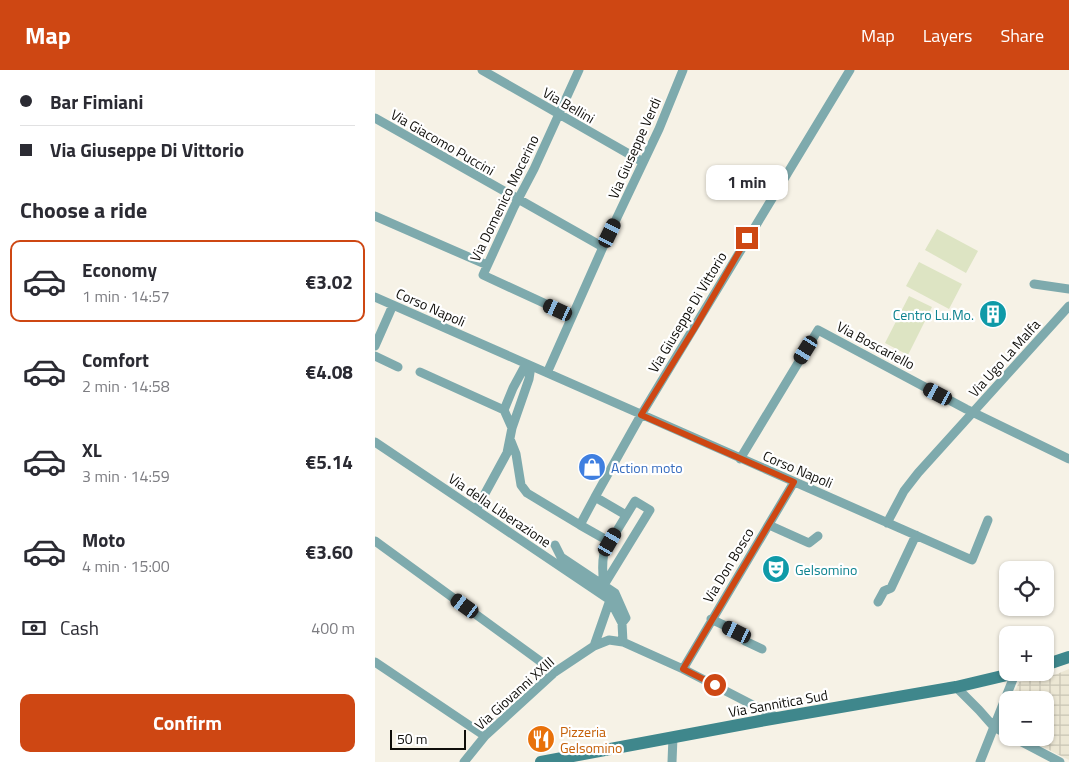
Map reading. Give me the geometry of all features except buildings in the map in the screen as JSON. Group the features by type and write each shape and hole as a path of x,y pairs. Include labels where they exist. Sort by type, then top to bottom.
{"main road":[{"path":"1054,662 1069,658"},
{"name":"Via Sannitica Sud","path":"541,762 573,759 673,737 956,687 999,677"}],"street":[{"name":"Via Bellini","path":"482,70 643,162"},
{"name":"Via Domenico Mocerino","path":"572,316 483,275 579,70"},
{"name":"Via Giuseppe Verdi","path":"547,373 683,70"},
{"name":"Via Giuseppe Di Vittorio","path":"641,415 850,70"},
{"name":"Via Giacomo Puccini","path":"375,118 603,247"},
{"path":"375,216 487,265"},
{"path":"1034,284 1069,289"},
{"name":"Corso Napoli","path":"375,298 972,560 988,520"},
{"path":"375,346 393,305"},
{"name":"Via Ugo La Malfa","path":"887,523 913,479 1069,306"},
{"name":"Via Boscariello","path":"740,458 818,330 974,412"},
{"path":"375,356 399,367"},
{"path":"504,410 513,388 529,365"},
{"path":"475,510 507,453 512,428 529,379 529,365"},
{"path":"420,372 504,410 512,428"},
{"path":"974,412 1069,459"},
{"path":"580,525 641,415"},
{"name":"Via della Liberazione","path":"510,439 516,454 521,485 527,493 608,542"},
{"name":"Via della Liberazione","path":"375,442 610,600 622,624 623,642"},
{"name":"Via Don Bosco","path":"683,669 794,482"},
{"path":"595,498 626,515"},
{"path":"635,501 649,510 604,585 602,572 605,548 635,501"},
{"name":"Via Don Bosco","path":"769,525 809,542 818,536"},
{"path":"878,602 884,591 891,588 916,535"},
{"path":"375,541 555,672"},
{"name":"Via della Liberazione","path":"555,545 561,557 615,593 626,618 622,624"},
{"path":"594,646 610,600"},
{"name":"Via Don Bosco","path":"711,619 737,632 743,636 745,641 761,648"},
{"name":"Via Giovanni XXIII","path":"464,762 485,736 555,672 594,646 609,640 623,642 683,669 778,718"},
{"path":"375,662 485,736"},
{"path":"981,762 1014,681"},
{"path":"956,687 994,727 999,730"},
{"path":"672,762 673,737"},
{"path":"1029,746 1060,762"}],"shaded area":[{"path":"1069,669 1069,760 1041,746 1054,746 1054,691 1015,691 1019,682 1054,681 1054,675"}],"green space":[{"path":"937,229 978,251 966,273 925,250"},
{"path":"919,262 962,284 949,309 906,286"},
{"path":"909,296 932,307 908,355 885,343"}],"place":[{"name":"Centro Lu.Mo.","path":"993,314"},
{"name":"Action moto","path":"592,467"},
{"name":"Gelsomino","path":"776,569"},
{"name":"Pizzeria Gelsomino","path":"541,739"}],"route":[{"path":"715,685 683,669 794,482 641,415 747,238"}]}
